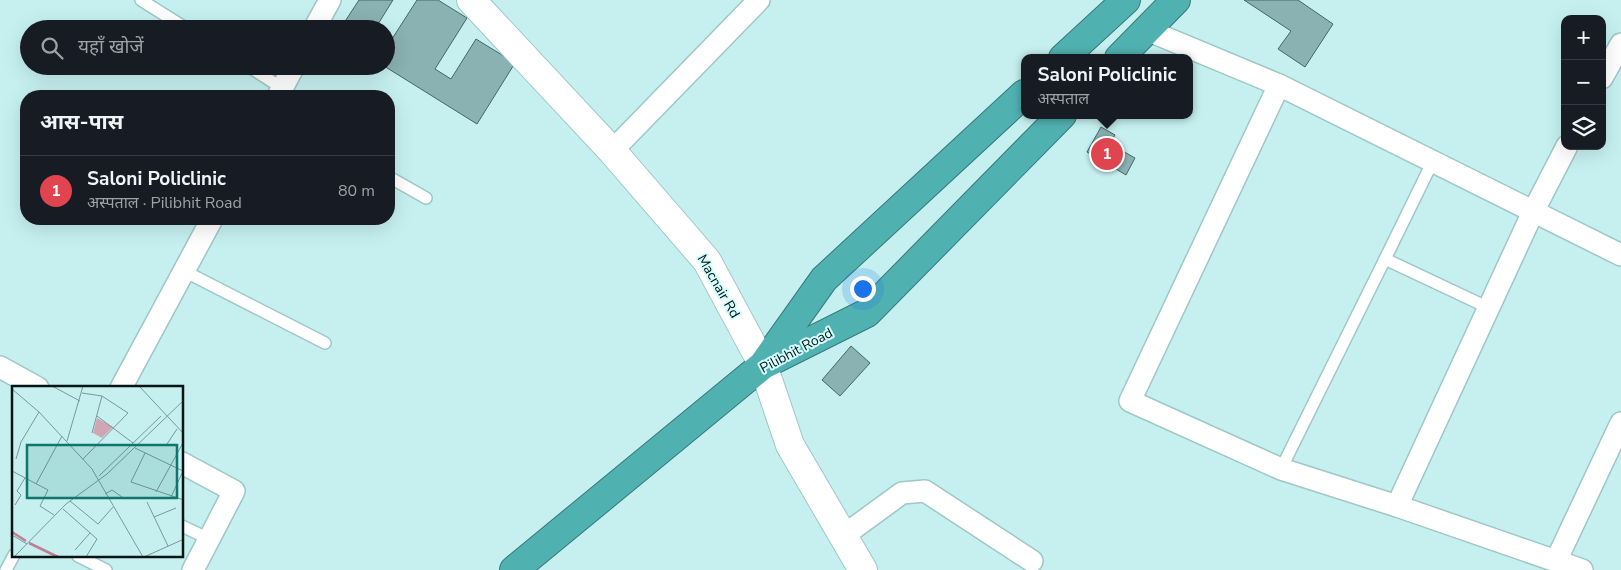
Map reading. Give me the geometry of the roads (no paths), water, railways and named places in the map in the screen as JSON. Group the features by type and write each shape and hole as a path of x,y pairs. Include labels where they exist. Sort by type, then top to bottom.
{"highway":[{"path":"1067,54 1126,0"},
{"path":"1123,54 1170,2"},
{"path":"762,365 824,279 1021,97"},
{"name":"Pilibhit Road","path":"514,570 762,365 867,313 1058,119"}],"street":[{"path":"319,20 330,0"},
{"name":"Macnair Rd","path":"471,0 612,151 707,261 762,365 790,445 863,570"},
{"path":"612,151 759,0"},
{"path":"1146,30 1279,85 1621,255"},
{"path":"1606,71 1621,44"},
{"path":"281,90 289,75"},
{"path":"1279,85 1130,400 1281,468 1582,570"},
{"path":"1396,506 1565,150"},
{"path":"122,386 209,225"},
{"path":"0,368 34,386"},
{"path":"1556,561 1621,423"},
{"path":"184,464 234,491 193,570"},
{"path":"843,536 902,493 925,491 1032,561"}],"lane":[{"path":"141,0 173,20"},
{"path":"259,75 278,90"},
{"path":"1281,468 1433,161"},
{"path":"395,180 426,198"},
{"path":"1385,259 1489,308"},
{"path":"184,272 325,343"},
{"path":"184,527 209,539"},
{"path":"6,570 12,558"},
{"path":"82,558 106,570"}],"place":[{"name":"Saloni Policlinic","path":"1107,154"}]}
